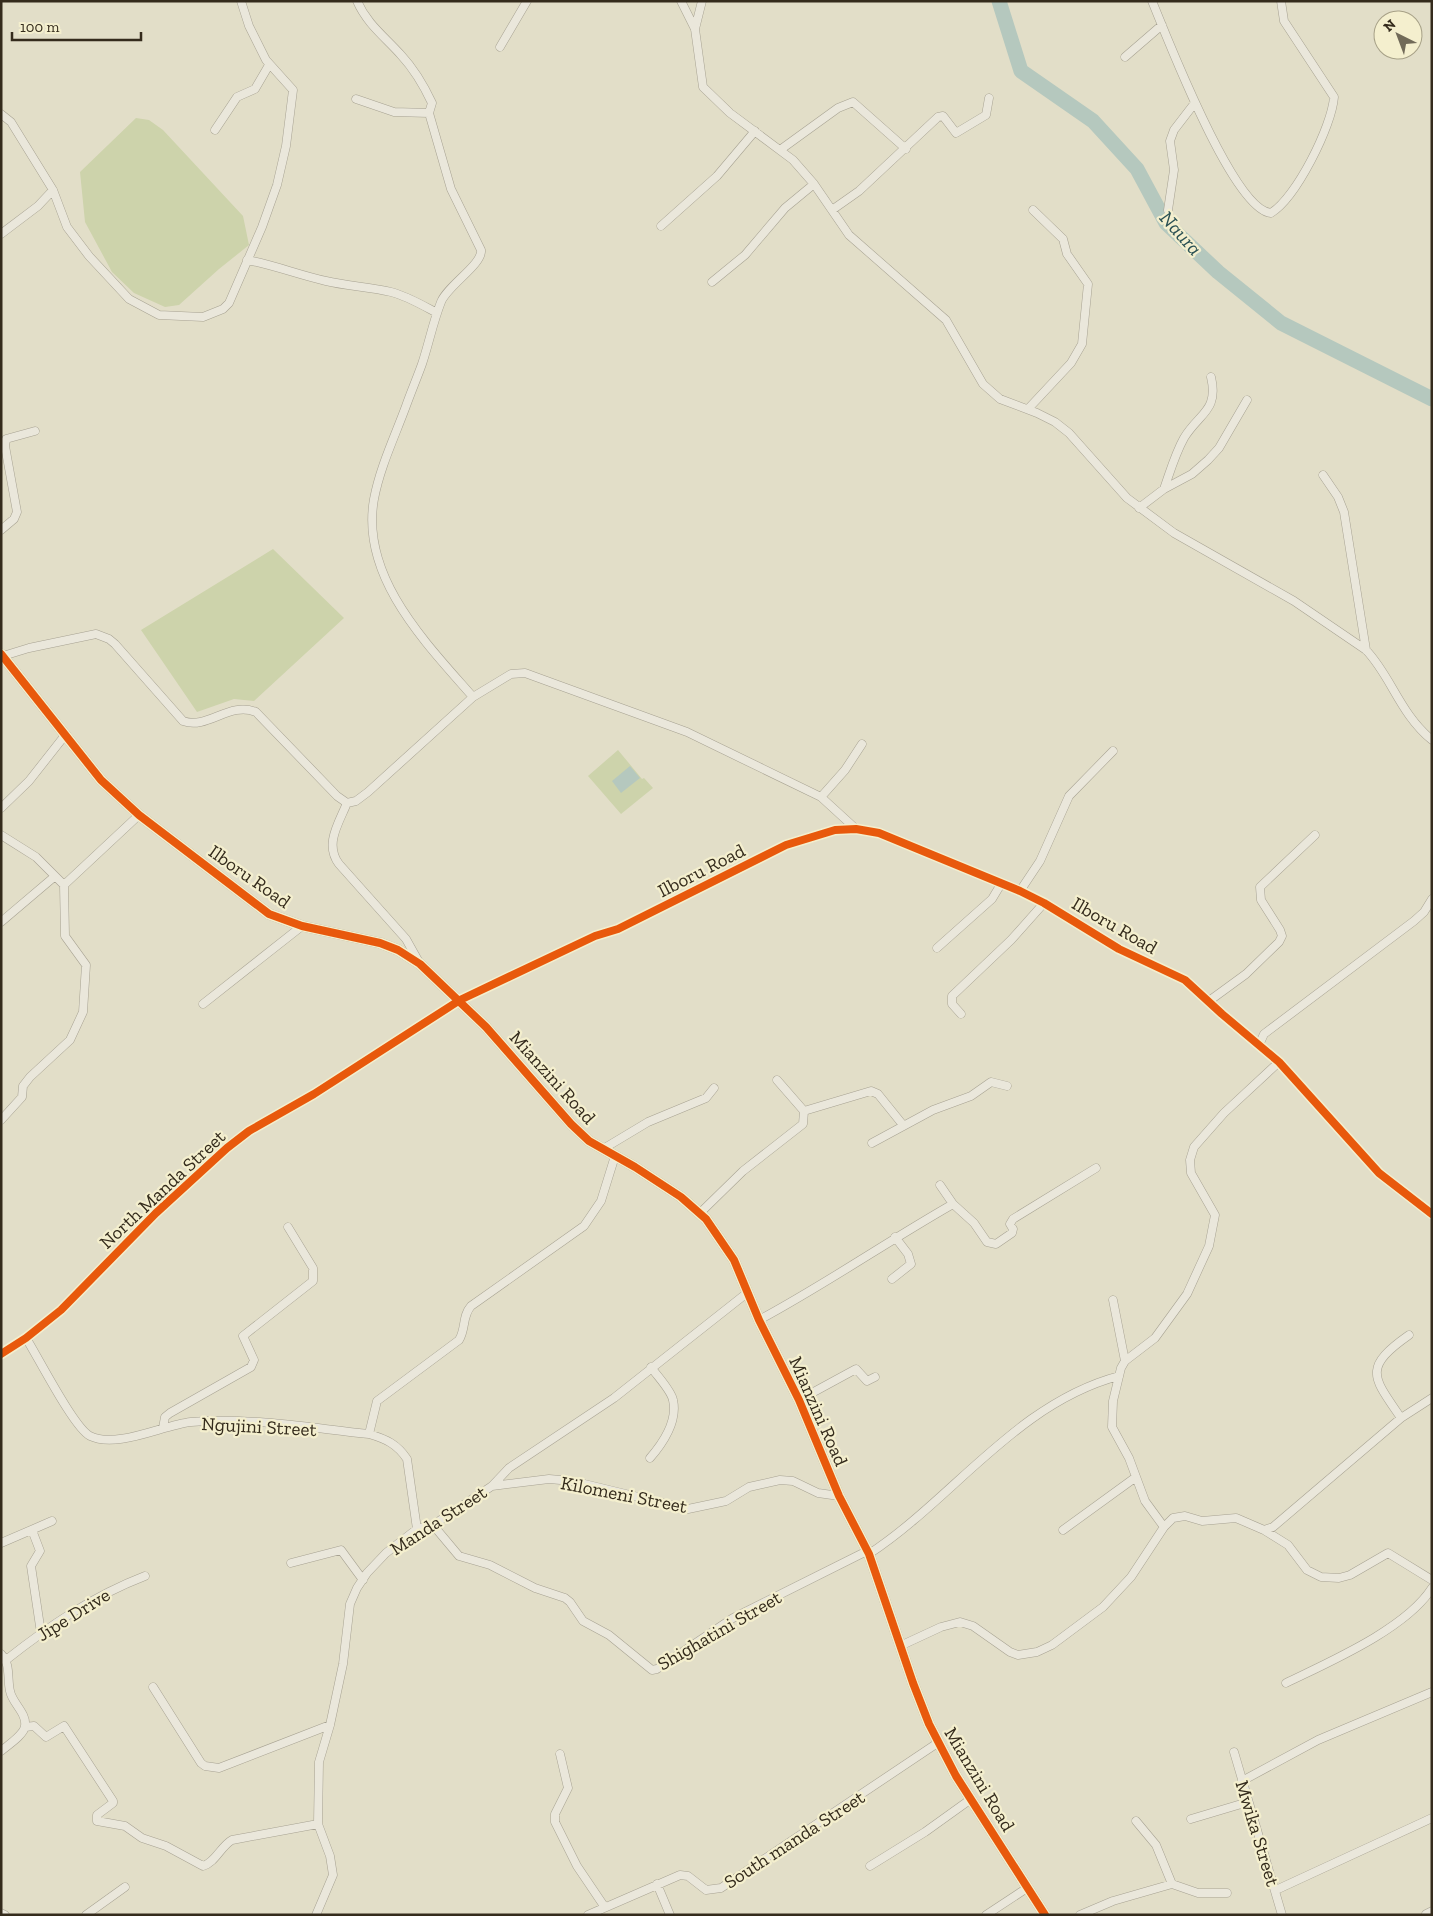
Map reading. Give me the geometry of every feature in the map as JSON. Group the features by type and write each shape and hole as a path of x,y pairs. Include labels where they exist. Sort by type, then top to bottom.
{"street":[{"path":"1,114 11,122 53,190 64,222 89,256 129,299 159,315 202,317 223,309 233,296 277,184 293,105 293,90 269,65 254,38 241,1"},
{"path":"357,1 369,22 400,53 424,86 432,104 429,113 451,189 479,243 482,254 449,289 437,313 422,363 380,474 371,519 372,539 382,571 409,620 429,647 473,697"},
{"path":"500,47 527,1"},
{"path":"681,1 695,29 703,87 730,113 794,160 856,242 946,320 983,384 1000,399 1028,409 1055,422 1069,433 1122,493 1139,508 1174,532 1294,601 1366,650 1373,657 1398,700 1432,740"},
{"path":"695,29 702,1"},
{"path":"1152,1 1194,104 1242,188 1255,206 1264,213 1277,210 1289,196 1309,162 1328,121 1334,97 1284,21 1281,1"},
{"path":"1125,57 1162,25"},
{"path":"215,130 237,96 255,89 269,65"},
{"path":"832,210 858,191 940,116 946,119 954,132 959,132 986,115 989,98"},
{"path":"356,99 394,112 429,113"},
{"path":"780,150 838,108 853,102 906,149"},
{"path":"1168,210 1174,170 1170,141 1174,130 1194,104"},
{"path":"661,226 717,176 755,131"},
{"path":"712,282 745,255 785,208 814,184"},
{"path":"1,234 38,206 53,190"},
{"path":"1028,409 1071,363 1082,344 1088,284 1067,254 1063,240 1033,210"},
{"path":"248,260 270,264 324,281 359,288 390,291 437,313"},
{"path":"1164,489 1186,435 1208,409 1214,398 1210,377"},
{"path":"1139,508 1164,489 1192,474 1208,460 1219,448 1247,400"},
{"path":"1,530 14,519 17,512 5,446 6,439 36,431"},
{"path":"1323,475 1338,497 1344,512 1366,650"},
{"path":"2,655 96,634 102,636 116,644 183,721 191,724 200,722 241,708 256,712 337,796 347,803 356,801 368,792 473,697 511,674 525,673 687,732 821,798 856,828"},
{"name":"Ilboru Road","path":"2,655 101,780 139,815 269,914 302,926 380,943 420,964 460,1000 523,972 594,936 618,929 786,845 817,834 856,828 879,833 1020,891 1044,903 1119,949 1185,980 1279,1062 1379,1174 1432,1214"},
{"path":"1,808 29,781 66,734"},
{"path":"821,798 845,770 862,744"},
{"path":"1020,891 1040,861 1069,796 1113,751"},
{"path":"347,803 331,847 334,858 406,939 420,964"},
{"path":"1,1120 22,1097 26,1082 70,1040 83,1012 86,965 64,936 64,886 139,815"},
{"path":"1,835 36,858 64,886"},
{"path":"1209,1001 1246,974 1279,942 1282,936 1280,930 1261,900 1260,888 1315,835"},
{"path":"1,922 54,877"},
{"path":"937,948 992,900 1001,884"},
{"path":"1260,1045 1264,1034 1414,922 1424,912 1432,899"},
{"path":"961,1014 952,1004 952,996 1011,940 1044,903"},
{"path":"203,1004 302,926"},
{"name":"Mianzini Road","path":"460,1000 571,1124 589,1141 673,1192 700,1213 722,1240 734,1260 798,1400 839,1496 868,1552 900,1646 939,1742 971,1799 1045,1915"},
{"name":"North Manda Street","path":"1,1354 26,1338 61,1310 156,1213 227,1148 249,1131 314,1094 460,1000"},
{"path":"1164,1527 1145,1501 1129,1458 1112,1427 1113,1401 1119,1376 1125,1361 1155,1338 1174,1313 1202,1264 1209,1246 1215,1215 1191,1173 1190,1160 1194,1147 1224,1113 1279,1062"},
{"path":"700,1213 744,1171 798,1128 805,1116 804,1111 777,1080"},
{"path":"872,1143 932,1110 971,1096 991,1082 1008,1086"},
{"path":"604,1149 648,1122 706,1098 714,1088"},
{"path":"804,1111 871,1091 878,1094 903,1125"},
{"path":"369,1434 377,1401 459,1340 464,1331 465,1315 471,1306 584,1226 601,1201 615,1156"},
{"path":"940,1185 953,1204 974,1223 987,1242 996,1244 1012,1233 1013,1229 1010,1224 1013,1220 1096,1168"},
{"path":"760,1320 796,1300 895,1237 953,1204"},
{"path":"163,1428 165,1417 170,1413 251,1367 254,1360 243,1336 314,1281 313,1268 288,1227"},
{"path":"892,1279 910,1264 911,1259 895,1237"},
{"name":"Manda Street","path":"316,1915 333,1875 330,1856 318,1824 319,1762 330,1725 343,1664 350,1604 363,1580 386,1553 417,1529 433,1525 492,1486 509,1468 614,1398 748,1293"},
{"path":"1113,1300 1125,1361"},
{"path":"1401,1418 1378,1385 1377,1373 1385,1354 1409,1335"},
{"name":"Ngujini Street","path":"26,1338 72,1416 90,1436 102,1439 140,1436 163,1428 190,1422 252,1422 369,1434 389,1441 402,1451 407,1459 417,1529"},
{"path":"650,1458 666,1438 674,1415 673,1399 651,1368"},
{"path":"798,1400 856,1370 866,1381 875,1377"},
{"path":"868,1552 897,1533 1037,1415 1073,1392 1119,1376"},
{"path":"1264,1530 1280,1521 1401,1418 1432,1398"},
{"path":"1063,1530 1136,1477"},
{"name":"Kilomeni Street","path":"492,1486 549,1479 572,1481 688,1509 726,1501 750,1487 780,1480 794,1481 818,1493 839,1496"},
{"path":"900,1646 941,1626 960,1622 973,1626 1010,1652 1026,1655 1037,1652 1079,1626 1109,1601 1131,1577 1164,1527 1173,1518 1185,1516 1202,1521 1236,1518 1264,1530 1288,1545 1307,1570 1321,1577 1339,1578 1350,1575 1388,1553 1432,1580"},
{"path":"1,1543 52,1520"},
{"name":"Shighatini Street","path":"433,1525 459,1556 490,1564 535,1588 565,1598 583,1621 609,1635 652,1670 657,1669 733,1618 868,1552"},
{"path":"32,1530 40,1551 32,1566 41,1633"},
{"path":"291,1564 341,1550 363,1580"},
{"name":"Jipe Drive","path":"4,1657 101,1594 145,1576"},
{"path":"1286,1683 1394,1624 1421,1601 1432,1588"},
{"path":"4,1657 10,1691 23,1714 25,1727"},
{"path":"153,1687 201,1763 210,1768 219,1768 241,1761 330,1725"},
{"path":"1242,1782 1318,1740 1432,1692"},
{"path":"1,1751 25,1727 34,1726 46,1737 64,1726 113,1801 98,1815 97,1821 125,1826 142,1838 166,1846 203,1866 212,1861 222,1847 232,1840 318,1824"},
{"name":"South manda Street","path":"588,1915 604,1906 684,1875 706,1890 721,1888 939,1742"},
{"name":"Mwika Street","path":"1234,1752 1282,1915"},
{"path":"560,1754 568,1788 555,1814 555,1822 577,1866 604,1906"},
{"path":"870,1866 930,1829 971,1799"},
{"path":"1191,1819 1248,1802"},
{"path":"1276,1890 1432,1818"},
{"path":"1136,1820 1156,1845 1172,1884"},
{"path":"657,1884 670,1915"},
{"path":"1080,1915 1112,1901 1172,1884 1198,1893 1227,1893"},
{"path":"86,1915 125,1887"},
{"path":"986,1915 1027,1888"},
{"path":"1,1913 5,1915"}],"green space":[{"path":"136,118 149,120 163,130 243,216 249,245 179,305 165,307 134,293 112,272 85,222 80,172"},
{"path":"273,549 344,618 254,701 234,699 197,712 141,630"},
{"path":"618,750 642,779 644,778 653,788 621,814 588,776"}],"shaded area":[{"path":"630,766 640,778 621,793 612,781"}],"waterway":[{"name":"Naura","path":"999,1 1021,71 1093,121 1137,169 1166,223 1218,272 1281,323 1432,399"}],"cycle path":[{"path":"1,654 101,780 139,815 269,914 302,926 380,943 398,950 420,964 486,1027 571,1124 589,1141 635,1167 681,1197 706,1219 734,1260 759,1320 799,1400 839,1496 869,1554 929,1724 956,1776 1045,1915"},
{"path":"1,1354 26,1338 61,1310 156,1213 227,1148 249,1131 314,1094 460,1000 595,936 618,929 786,845 835,830 856,829 879,833 1020,891 1044,903 1119,949 1185,980 1279,1062 1379,1173 1432,1214"}]}
